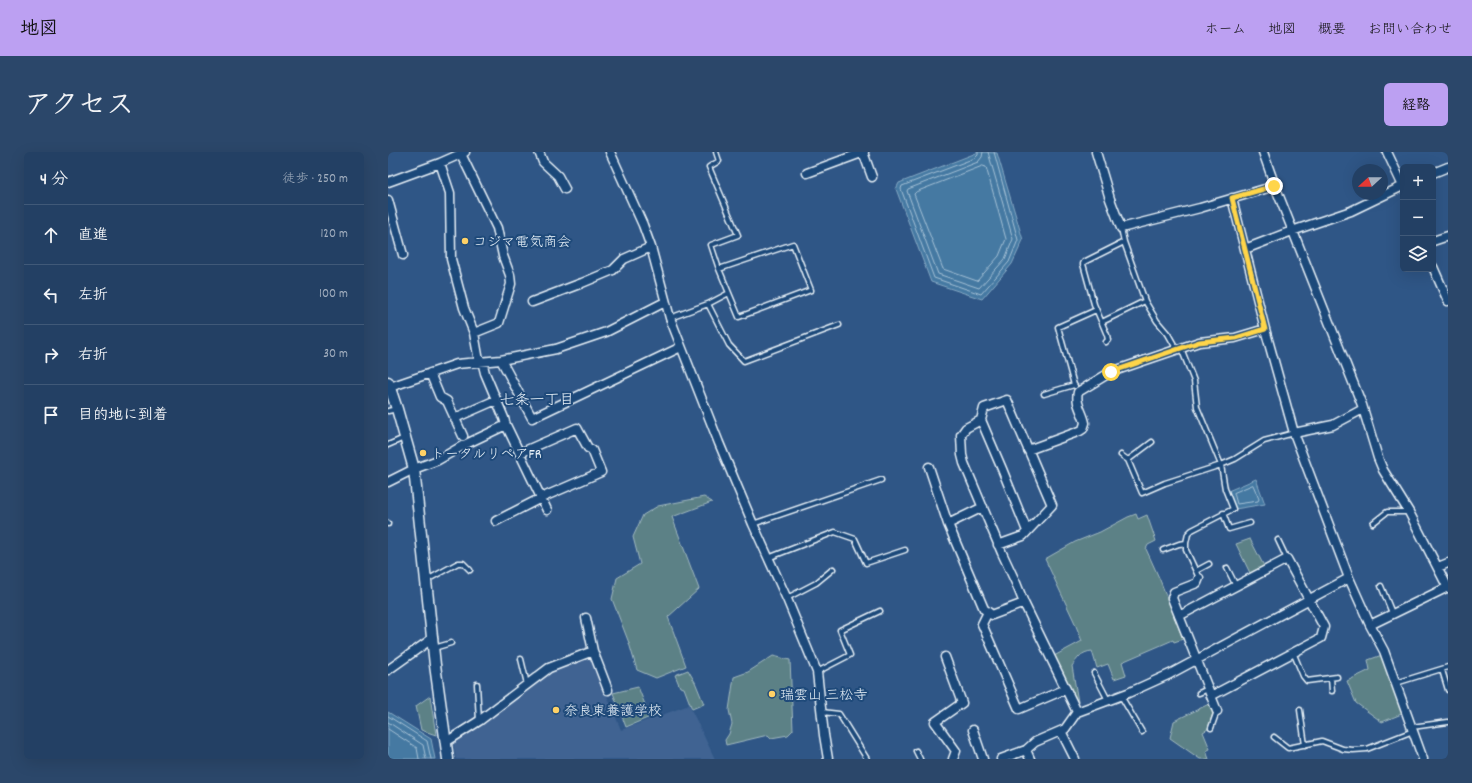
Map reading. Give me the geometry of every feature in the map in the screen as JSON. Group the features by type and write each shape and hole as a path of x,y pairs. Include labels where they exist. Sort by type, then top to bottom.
{"street":[{"path":"539,152 543,162 558,176 565,189"},
{"path":"610,152 638,212 651,247 670,318 719,443 817,672 828,759"},
{"path":"807,173 863,152 872,177"},
{"path":"1096,152 1110,199 1121,228 1274,186"},
{"path":"1263,152 1274,186 1363,409 1383,470 1409,512 1448,587 1370,625"},
{"path":"1386,152 1400,180"},
{"path":"388,182 440,163 450,155 464,153 494,223 510,275 511,284 499,323 474,334"},
{"path":"440,163 450,193 451,259 464,308 474,334 480,361 506,425 547,510"},
{"path":"1436,172 1448,166"},
{"path":"1245,249 1351,211 1400,187"},
{"path":"1232,198 1265,329 1294,433 1349,578 1370,625 1384,651 1423,759"},
{"path":"388,200 404,255"},
{"path":"1436,240 1448,236"},
{"path":"532,302 582,284 613,270 624,259 651,247"},
{"path":"1435,272 1448,301"},
{"path":"448,759 435,665 414,469 405,438 393,410 389,384 456,364 501,360 556,349 606,332 665,302"},
{"path":"1028,450 1080,432 1083,429 1085,423 1078,405 1076,388 1111,372 1204,341 1236,338 1265,329"},
{"path":"501,360 532,418 682,347"},
{"path":"430,373 440,398 447,401 463,436"},
{"path":"455,418 496,400"},
{"path":"998,545 1023,536 1052,505 1007,400 984,408 981,420 1027,531"},
{"path":"1294,433 1333,425 1363,409"},
{"path":"981,420 966,428 962,435 962,455 964,463 1024,603 1077,712"},
{"path":"388,482 414,469 438,460 464,445 506,425"},
{"path":"496,521 541,498 601,472 592,450 588,448 577,428 520,454"},
{"path":"929,468 948,524 984,609 992,614 1024,603"},
{"path":"948,524 983,507"},
{"path":"1179,616 1287,559 1324,627 1321,638 1209,693"},
{"path":"1438,567 1448,563"},
{"path":"1198,575 1197,583 1174,592 1172,598 1217,711"},
{"path":"1001,759 1026,750 1035,742 1065,729 1077,712 1121,696 1157,680 1349,578"},
{"path":"988,612 982,624 1019,709 1066,689"},
{"path":"586,618 593,651 608,690"},
{"path":"388,670 433,643"},
{"path":"446,742 479,721 549,668 593,651"},
{"path":"945,657 962,703 935,722 956,751 953,759"},
{"path":"973,730 983,759"},
{"path":"1061,731 1075,759"},
{"path":"1026,750 1030,759"}],"lane":[{"path":"716,152 719,161 709,167 738,235 711,245 719,269 739,317 811,290 794,244 719,269"},
{"path":"1121,228 1124,242 1145,301 1157,321 1179,349 1194,380 1197,406 1221,465 1232,509 1192,530 1188,534 1186,543 1186,550 1198,575 1209,564"},
{"path":"1106,342 1108,340 1108,335 1096,310 1083,264 1084,262 1124,242"},
{"path":"670,318 708,304 729,293"},
{"path":"1102,322 1145,301"},
{"path":"708,304 729,345 744,361 839,324"},
{"path":"1044,394 1076,388 1058,327 1096,310"},
{"path":"1121,455 1128,460 1142,493 1165,483 1221,465 1235,459 1264,441 1294,433"},
{"path":"388,444 405,438"},
{"path":"1128,460 1152,442"},
{"path":"753,524 881,480"},
{"path":"1373,523 1386,512 1409,512"},
{"path":"1223,513 1229,529 1250,523"},
{"path":"768,558 836,532 855,539 866,563 905,550"},
{"path":"1278,540 1287,559"},
{"path":"1164,550 1186,543"},
{"path":"426,580 458,563 463,562 470,570"},
{"path":"1227,568 1236,586"},
{"path":"787,599 816,583 834,569"},
{"path":"1381,586 1392,613"},
{"path":"817,672 850,655 840,630 880,611"},
{"path":"433,643 451,643"},
{"path":"1293,652 1303,676 1307,681 1336,677"},
{"path":"521,659 527,684"},
{"path":"1396,683 1448,668"},
{"path":"1442,670 1448,690"},
{"path":"1094,673 1109,700"},
{"path":"1330,678 1332,691"},
{"path":"477,684 479,721"},
{"path":"1199,694 1209,693"},
{"path":"1121,696 1142,732"},
{"path":"1300,710 1301,727 1305,745"},
{"path":"1211,728 1217,711"},
{"path":"822,712 839,714 867,759"},
{"path":"1274,737 1288,748 1322,741 1344,749 1367,749 1412,729 1448,722"},
{"path":"916,751 920,759"}],"shaded area":[{"name":"奈良東養護学校","path":"591,657 621,730 689,705 715,759 456,759 453,742 476,727 554,669"}],"green space":[{"path":"704,497 712,502 672,517 699,589 668,617 686,666 656,678 637,670 629,643 612,599 617,578 640,564 633,537 643,515 658,506"},
{"path":"1136,514 1138,519 1147,515 1156,541 1148,545 1146,549 1183,639 1174,642 1173,640 1122,662 1126,675 1114,679 1108,664 1097,668 1092,651 1082,654 1072,666 1078,702 1076,703 1054,656 1082,641 1045,559 1075,542 1100,532"},
{"path":"1250,539 1264,566 1250,573 1236,544"},
{"path":"1382,655 1404,713 1382,722 1356,703 1347,681 1370,670 1368,660"},
{"path":"773,656 790,660 793,730 788,735 771,738 768,735 726,745 725,740 729,734 732,724 729,710 734,677 748,672"},
{"path":"688,670 695,682 704,704 692,709 684,688 680,687 675,675"},
{"path":"638,687 650,717 626,727 613,693"},
{"path":"430,696 436,735 421,730 416,706"},
{"path":"1209,704 1213,713 1208,729 1203,732 1210,749 1206,751 1209,759 1200,759 1170,738 1174,721"}],"water":[{"path":"979,152 997,153 1023,240 1012,264 982,299 931,282 896,189 899,183"},
{"path":"1256,479 1265,504 1235,509 1228,491"},
{"path":"388,712 431,739 435,759 388,759"}],"place":[{"name":"コジマ電気商会","path":"465,241"},
{"name":"トータルリペアFR","path":"423,453"},
{"name":"瑞雲山 三松寺","path":"772,694"},
{"name":"奈良東養護学校","path":"556,710"}],"district":[{"name":"七条一丁目","path":"537,399"}],"route":[{"path":"1111,372 1199,342 1236,338 1265,329 1232,198 1274,186"}]}
